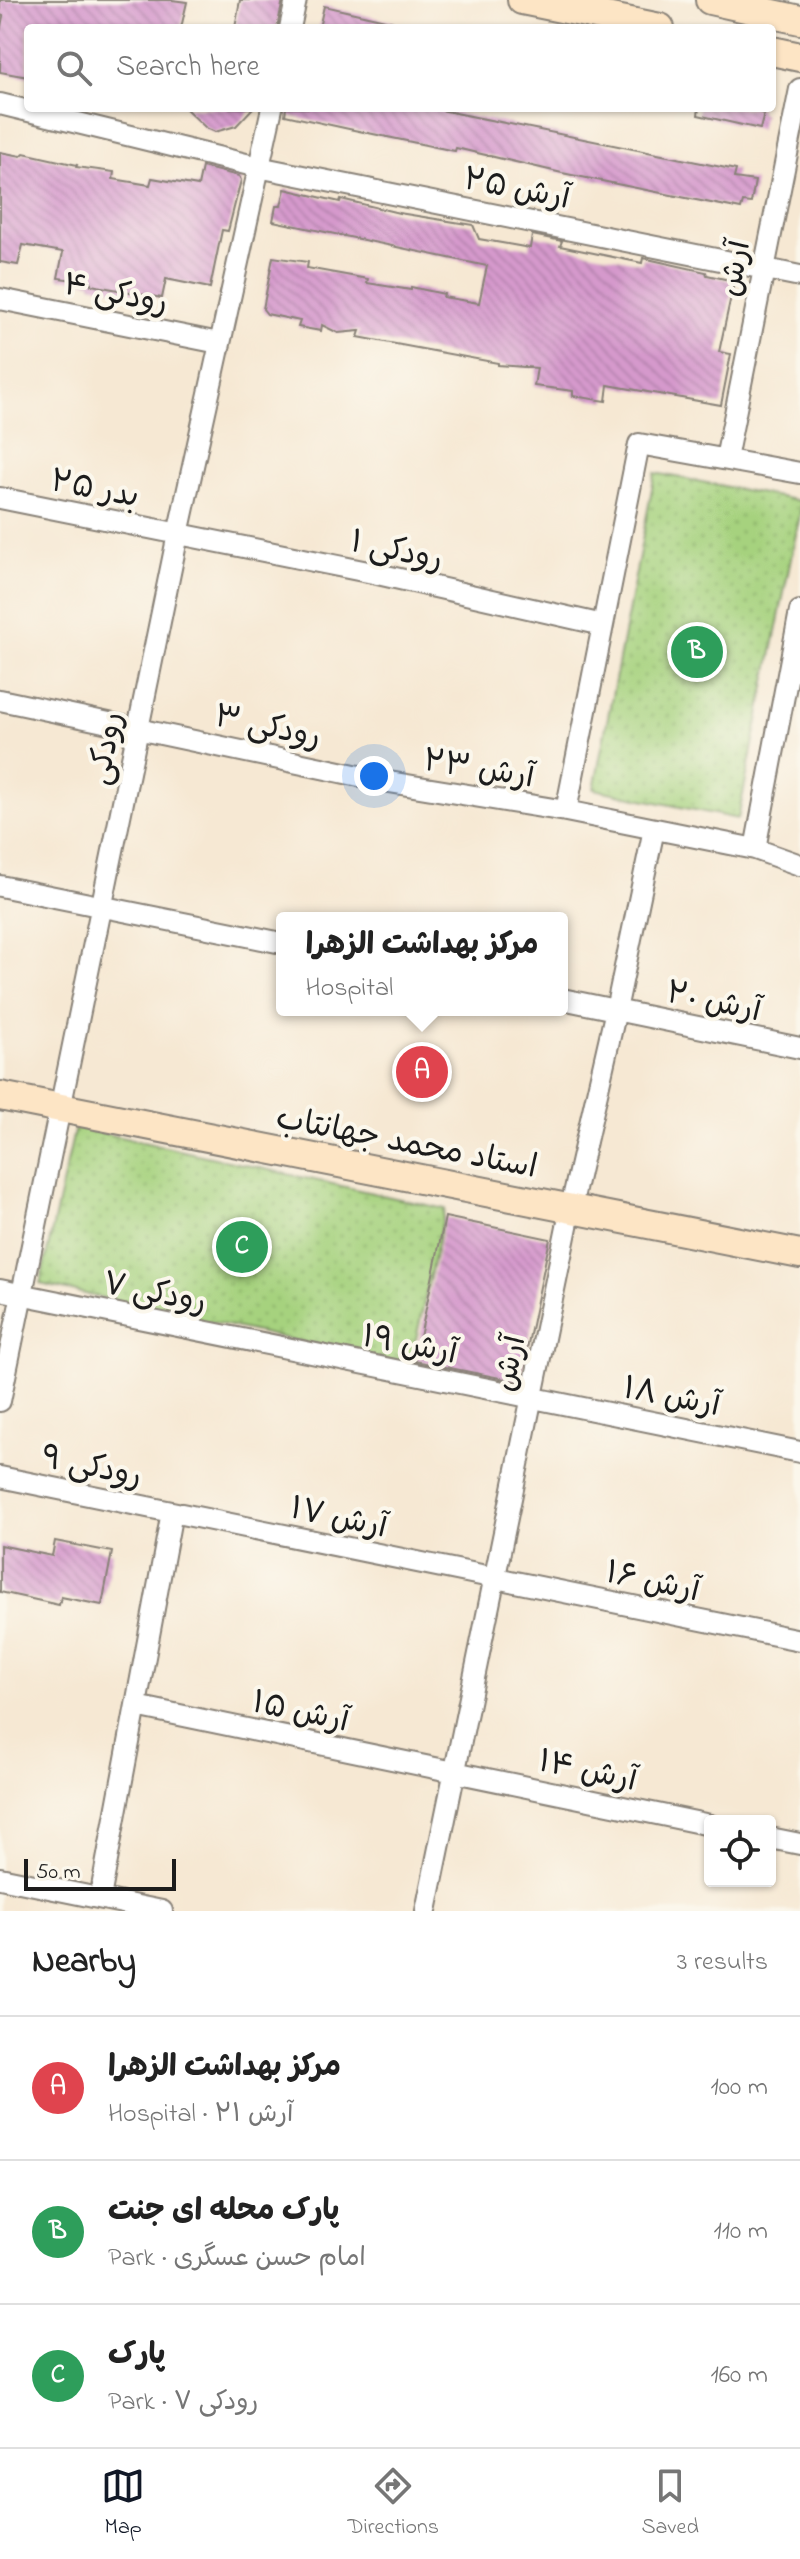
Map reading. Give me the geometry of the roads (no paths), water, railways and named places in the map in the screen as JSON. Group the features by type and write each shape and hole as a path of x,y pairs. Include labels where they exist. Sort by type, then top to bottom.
{"street":[{"path":"291,24 296,0"},
{"path":"522,0 640,24"},
{"path":"710,0 800,20"},
{"path":"776,52 800,57"},
{"name":"آرش","path":"726,459 800,89"},
{"name":"آرش ۲۵","path":"0,104 24,110"},
{"name":"آرش ۲۵","path":"33,112 258,167 800,276"},
{"name":"رودکی","path":"0,1401 178,534 271,112"},
{"name":"رودکی ۴","path":"0,299 219,343"},
{"path":"566,811 639,444 800,473"},
{"name":"بدر ۲۵","path":"0,498 178,534"},
{"name":"رودکی ۱","path":"178,534 373,573 603,625"},
{"path":"755,849 795,667 800,611"},
{"name":"رودکی ۳","path":"0,700 383,781"},
{"name":"آرش ۲۳","path":"383,781 566,811 755,849 800,865"},
{"name":"آرش","path":"426,1911 571,1207 654,829"},
{"path":"0,886 276,942"},
{"name":"آرش ۲۰","path":"568,1000 800,1048"},
{"name":"استاد محمد جهانتاب","path":"0,1096 800,1254"},
{"name":"رودکی ۷","path":"0,1290 277,1346"},
{"name":"آرش ۱۹","path":"277,1346 531,1398"},
{"name":"آرش ۱۸","path":"531,1398 800,1452"},
{"name":"رودکی ۹","path":"0,1477 172,1512"},
{"path":"100,1898 172,1512"},
{"name":"آرش ۱۷","path":"172,1512 494,1578"},
{"name":"آرش ۱۶","path":"494,1578 800,1640"},
{"name":"آرش ۱۵","path":"136,1706 454,1772"},
{"name":"آرش ۱۴","path":"454,1772 704,1824"},
{"path":"776,1839 800,1844"},
{"path":"0,1878 162,1911"}],"place":[{"name":"پارک محله ای جنت","path":"697,652"},
{"name":"مرکز بهداشت الزهرا","path":"422,1072"},
{"name":"پارک","path":"242,1247"}]}
